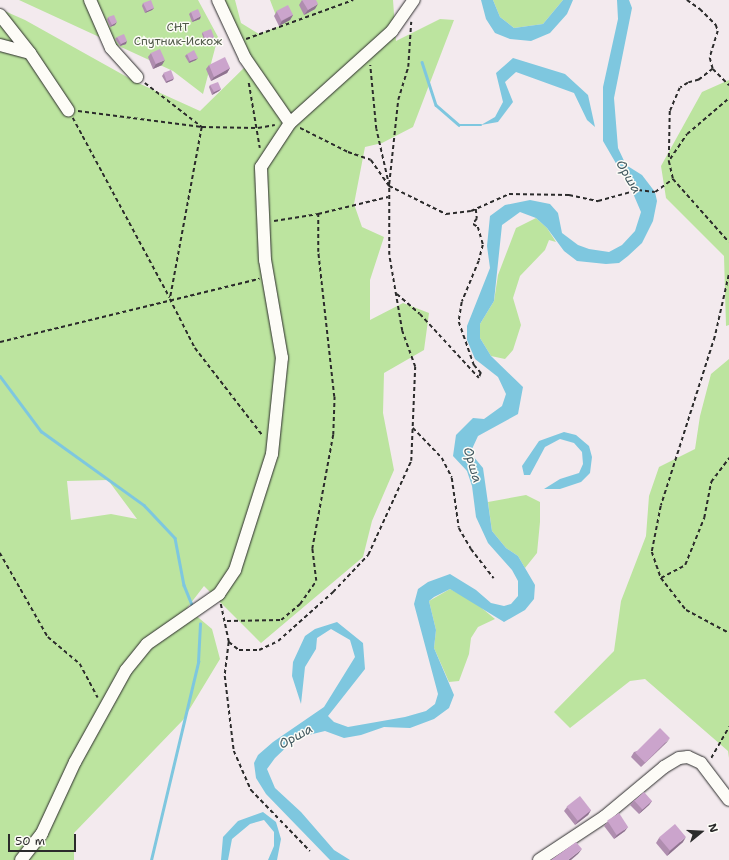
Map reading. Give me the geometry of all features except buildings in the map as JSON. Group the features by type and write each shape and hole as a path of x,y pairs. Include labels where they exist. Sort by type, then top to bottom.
{"street":[{"path":"90,0 111,48 137,77"},
{"path":"218,0 245,58 290,123"},
{"path":"21,860 42,833 103,709 126,670 147,644 219,594 235,570 244,549 272,449 282,358 268,277 263,223 261,167 290,123 392,31 413,2"},
{"path":"0,15 30,53 68,110"},
{"path":"0,45 30,53"},
{"path":"539,860 604,817 664,766 679,758 688,757 696,760 706,768 729,800"}],"path":[{"path":"237,42 353,0"},
{"path":"687,0 700,9 716,25 718,31 710,58 713,69 729,85"},
{"path":"229,642 239,650 260,650 278,641 333,592 368,555 411,461 415,367 402,331 390,255 388,197 398,100 408,67 413,2"},
{"path":"369,51 376,129 389,186"},
{"path":"713,69 699,80 688,83 680,88 670,111 669,161 673,179 729,242"},
{"path":"137,77 202,127"},
{"path":"249,79 258,128 261,167"},
{"path":"669,161 687,134 729,98"},
{"path":"68,110 202,127 258,128 290,123 348,152 371,160 389,186 446,214 476,209 509,194 569,195 598,201 638,190 655,192 673,179"},
{"path":"68,110 195,348 272,449"},
{"path":"170,299 202,127"},
{"path":"263,223 318,214 388,197"},
{"path":"397,294 420,314 479,378 480,373 474,365 459,322 462,302 479,261 483,246 478,227 473,224 476,219 476,209"},
{"path":"227,621 281,620 300,604 316,581 312,549 334,435 334,397 318,252 318,214"},
{"path":"729,275 715,338 659,512 652,552 661,578 686,610 729,633"},
{"path":"0,342 170,299 268,277"},
{"path":"413,428 442,458 452,478 459,528 471,549 494,578"},
{"path":"661,578 685,566 704,518 712,482 729,458"},
{"path":"0,553 48,637 80,664 103,709"},
{"path":"219,594 227,621 229,642 225,676 234,751 251,790 310,851"},
{"path":"706,768 729,727"}],"green space":[{"name":"СНТ Спутник-Искож","path":"19,0 198,0 218,37 203,94 173,71"},
{"path":"213,0 235,0 241,23 259,34 280,26 270,0 393,0 396,41 440,19 454,20 413,127 382,143 365,147 354,204 362,227 384,237 370,280 370,320 403,303 429,313 424,350 384,373 383,413 394,470 372,521 363,557 261,643 204,586 187,608 212,629 220,659 183,720 74,833 74,860 0,860 0,9 25,20 136,82 200,111 248,64","holes":["108,480 137,519 111,514 71,520 67,481"]},
{"path":"493,0 563,0 543,24 514,28 500,17"},
{"path":"729,80 729,325 726,326 724,256 666,198 661,166 702,92"},
{"path":"536,218 547,228 556,242 549,240 545,250 520,276 513,298 521,325 513,350 505,359 491,356 480,338 480,324 494,301 498,275 516,228"},
{"path":"729,359 729,758 728,751 645,679 630,681 570,728 554,712 614,651 621,601 646,536 649,496 659,467 695,449 700,416 711,374"},
{"path":"526,495 540,502 540,522 537,553 525,568 518,556 506,548 492,531 488,502"},
{"path":"450,589 472,600 495,619 478,627 471,638 469,654 459,681 449,682 434,648 436,630 429,601"}],"water":[{"path":"481,0 493,0 500,17 514,28 543,24 563,0 573,0 567,14 550,33 531,41 510,39 495,33 486,19"},
{"name":"Орша","path":"617,0 629,0 632,8 614,98 618,148 626,165 642,175 655,192 657,201 653,221 642,243 628,256 619,263 606,264 577,261 564,251 547,228 536,218 520,212 502,225 494,301 480,324 480,338 491,356 523,387 518,414 478,436 472,449 473,456 483,468 492,531 506,548 518,556 535,585 534,599 525,610 504,622 450,589 434,597 429,601 436,630 434,648 454,695 449,708 434,719 410,728 384,727 361,735 344,738 325,731 296,738 275,758 267,769 275,788 301,812 334,850 350,860 330,860 266,794 256,778 254,763 258,755 273,742 324,707 355,657 350,640 331,629 317,638 316,649 305,667 301,704 292,676 293,662 305,636 315,629 337,622 363,643 365,669 328,716 334,722 348,727 405,717 426,711 435,704 438,694 414,604 418,589 428,582 450,574 476,590 491,603 504,606 511,604 518,596 518,581 512,570 488,543 476,517 472,486 467,471 453,456 456,435 473,418 484,419 502,406 506,394 498,377 475,359 467,340 467,326 490,268 487,246 490,216 505,205 530,200 550,204 558,213 562,233 578,245 589,249 609,252 622,245 635,231 641,212 632,191 603,141 603,87 618,19"},
{"path":"513,58 565,74 588,95 595,127 587,120 574,93 516,72 505,82 513,102 498,122 481,125 495,117 503,102 496,73"},
{"path":"564,432 576,435 589,446 592,457 590,473 581,482 560,489 544,489 560,479 579,473 583,464 582,452 574,443 560,439 545,447 530,475 524,475 522,466 539,441"},
{"path":"263,812 276,822 281,839 277,860 268,860 274,846 274,832 264,820 250,824 232,839 228,860 221,860 223,837 238,821"}],"waterway":[{"path":"422,62 436,105 459,125 481,125"},
{"path":"0,376 41,431 144,505 175,538 184,585 193,607"},
{"path":"151,860 198,662 200,624"}]}
